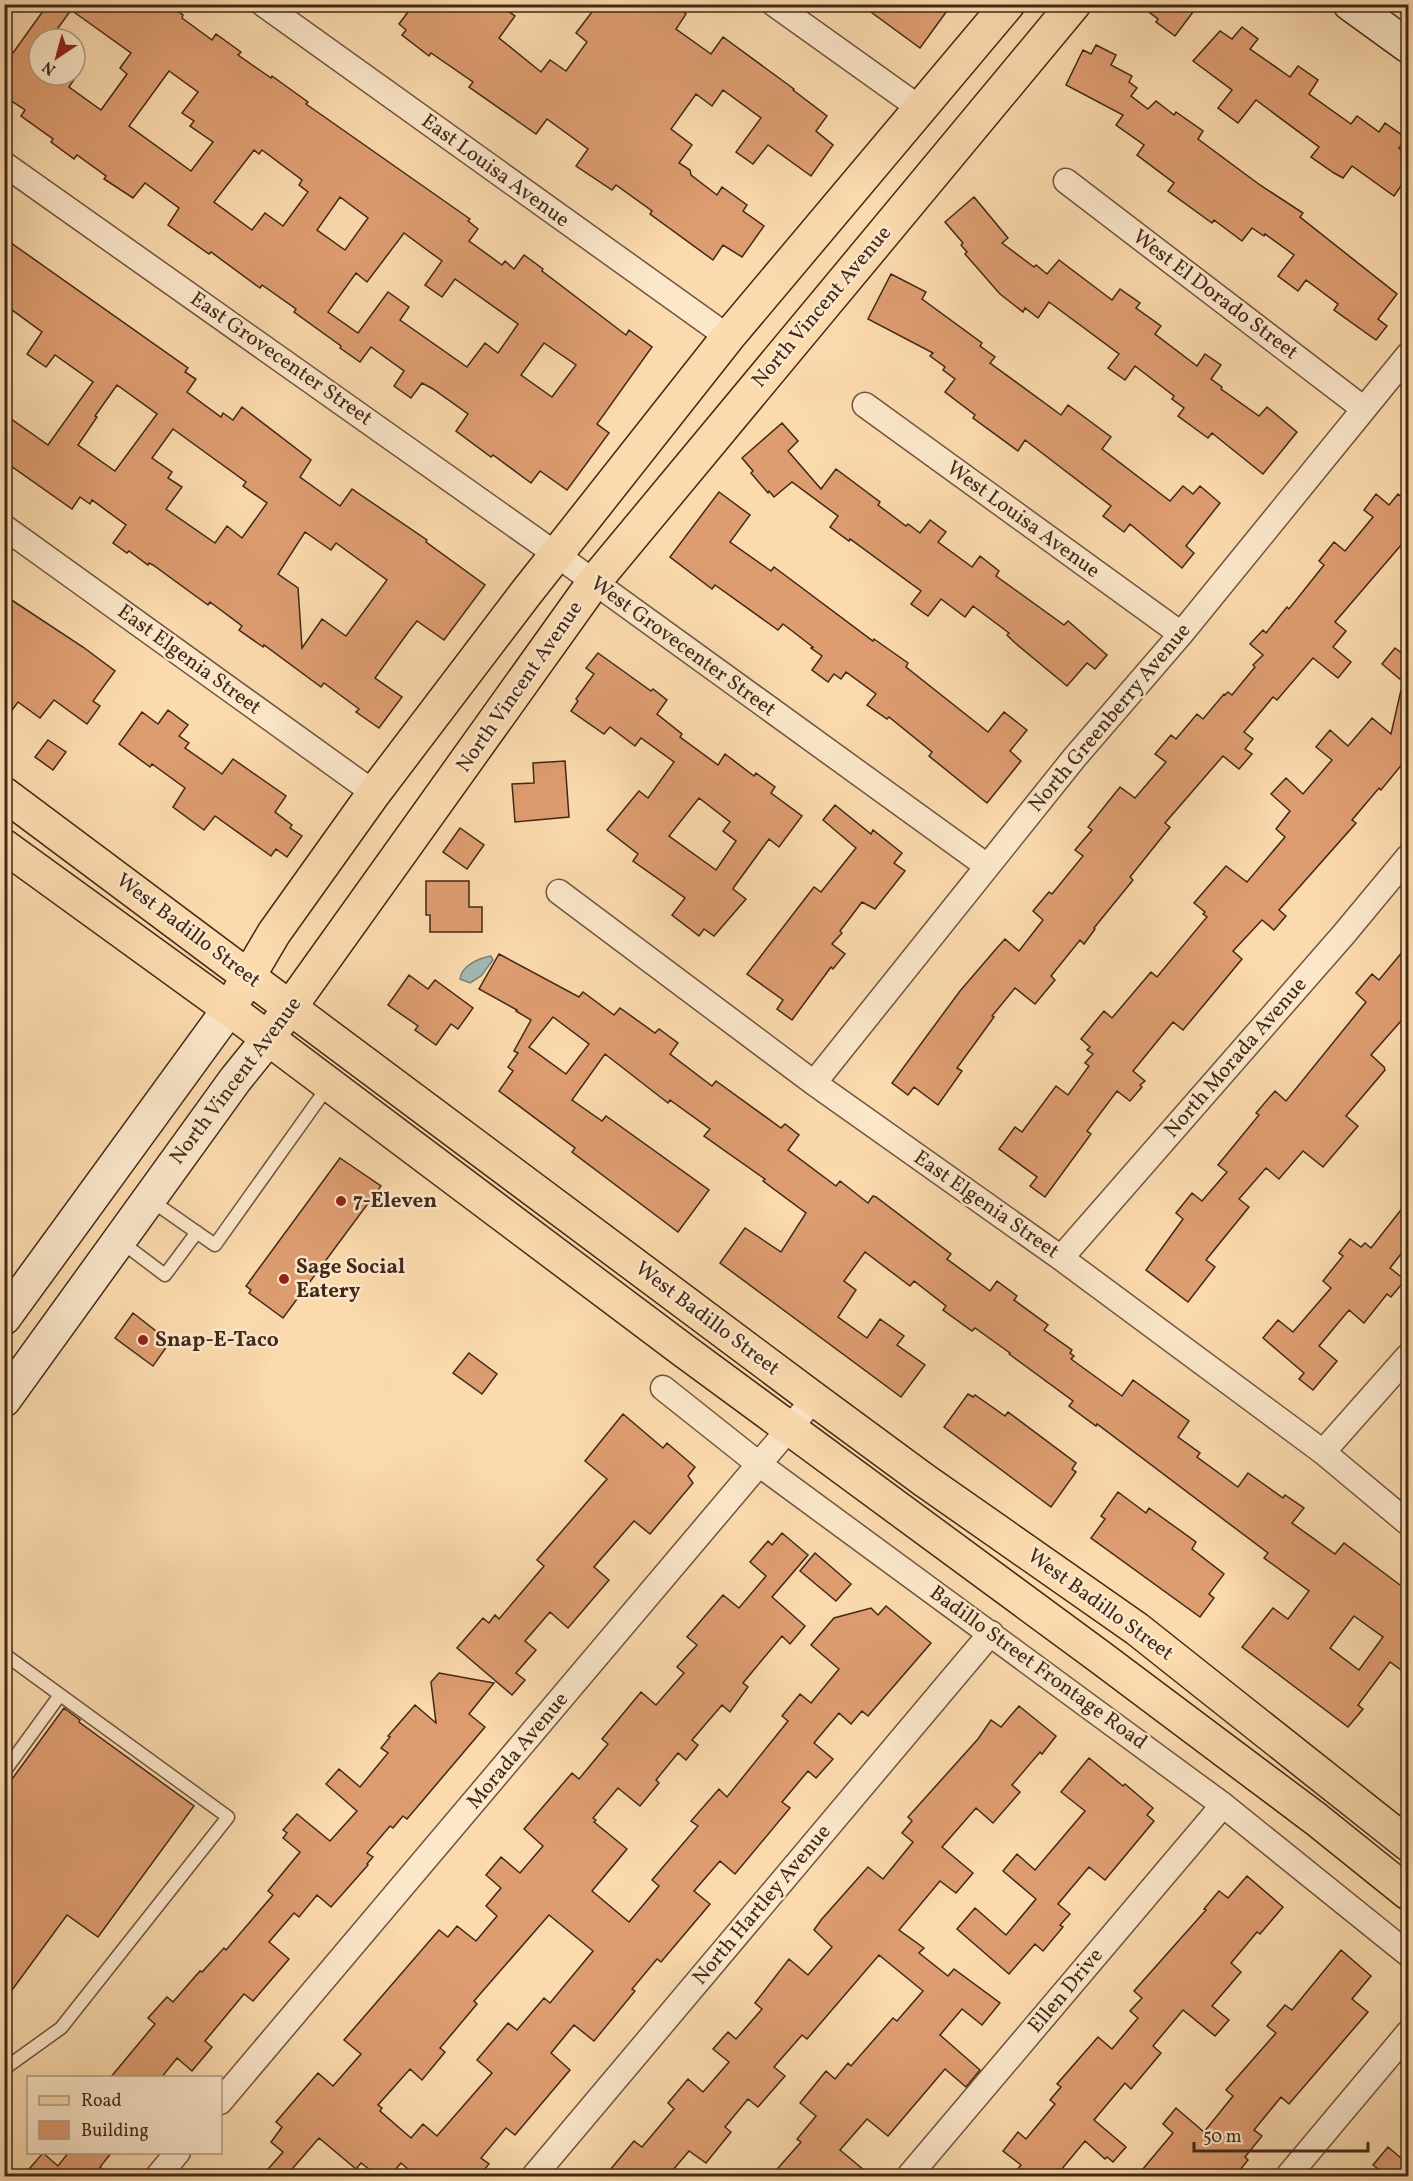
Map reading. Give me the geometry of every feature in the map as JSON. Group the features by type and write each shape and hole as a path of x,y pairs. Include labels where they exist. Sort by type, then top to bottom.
{"main road":[{"path":"229,1009 274,933 374,793 526,593 728,337 1008,4"},
{"name":"North Vincent Avenue","path":"268,1039 594,582 1074,4"},
{"name":"West Badillo Street","path":"4,794 814,1399 934,1487 1137,1629 1408,1844"},
{"name":"West Badillo Street","path":"4,846 229,1009 683,1350 1316,1819 1408,1893"}],"street":[{"name":"East Louisa Avenue","path":"263,4 728,337"},
{"path":"774,4 921,110"},
{"path":"1350,4 1408,46"},
{"name":"East Grovecenter Street","path":"4,164 557,555"},
{"name":"West El Dorado Street","path":"1066,181 1364,409"},
{"name":"North Greenberry Avenue","path":"814,1083 1075,757 1181,634 1408,355"},
{"name":"West Louisa Avenue","path":"865,405 1181,634"},
{"name":"East Elgenia Street","path":"4,527 374,793"},
{"name":"West Grovecenter Street","path":"557,555 987,866"},
{"name":"North Morada Avenue","path":"1061,1258 1344,934 1408,857"},
{"name":"East Elgenia Street","path":"559,892 814,1083 1061,1258 1323,1452 1408,1523"},
{"path":"4,1318 229,1009"},
{"name":"North Vincent Avenue","path":"4,1400 235,1080 268,1039"},
{"path":"1323,1452 1408,1356"},
{"name":"Badillo Street Frontage Road","path":"663,1388 760,1465 1223,1805 1408,1954"},
{"name":"Morada Avenue","path":"222,2100 814,1399"},
{"name":"North Hartley Avenue","path":"534,2176 991,1633"},
{"name":"Ellen Drive","path":"909,2176 1223,1805"},
{"path":"1288,2176 1408,2033"},
{"path":"158,2176 176,2154"}],"lane":[{"path":"149,1198 215,1245 329,1084"},
{"path":"119,1240 165,1275 196,1232"},
{"path":"4,1654 228,1816 61,2028 4,2069"},
{"path":"4,1772 60,1695"}],"water":[{"path":"491,956 493,960 481,976 470,983 460,979 467,967"}],"building":[{"path":"48,4 168,4 183,15 182,18 212,40 216,34 241,52 238,55 271,78 272,76 308,102 306,104 470,219 468,221 478,229 469,241 502,265 505,261 514,269 524,255 626,335 629,330 652,347 597,424 609,433 567,490 540,471 531,483 456,431 468,414 433,389 422,383 411,398 394,386 404,371 371,347 360,362 294,312 296,309 262,285 260,288 211,252 209,254 168,225 179,208 145,183 133,198 104,179 106,176 77,155 74,159 51,142 53,139 21,116 25,110 4,96 4,46 13,53 27,33 27,87 69,87 101,110 127,74 120,68 131,53 71,10 59,27 32,27","holes":["169,71 198,92 182,113 194,121 190,126 213,142 191,171 129,126","254,150 259,154 262,150 302,180 299,185 308,192 283,226 265,213 252,230 214,202","340,197 368,218 345,250 317,230","404,233 442,261 425,285 442,297 455,279 518,324 498,353 485,343 467,367 400,320 409,307 388,292 358,333 328,312 356,273 367,282","544,343 576,365 552,397 521,375"]},
{"path":"414,4 498,4 515,16 499,38 541,72 550,60 566,71 587,42 576,33 598,4 673,4 686,14 676,29 711,54 723,37 827,116 816,131 833,145 811,176 768,145 753,164 736,152 761,118 723,90 712,106 696,94 671,129 692,145 679,163 717,195 722,187 747,205 743,211 764,226 742,257 723,245 713,260 650,214 652,211 616,185 612,190 576,166 588,149 547,119 536,134 469,87 473,82 431,53 429,56 402,35 406,30 399,24"},
{"path":"860,4 952,4 920,48"},
{"path":"1138,4 1199,4 1175,36 1156,22 1158,19"},
{"path":"1242,27 1258,39 1250,49 1290,77 1298,66 1318,80 1309,94 1351,124 1357,116 1379,132 1385,123 1406,138 1399,148 1408,155 1408,176 1394,196 1352,166 1343,178 1311,157 1319,147 1256,100 1238,123 1218,108 1232,90 1193,61 1220,31 1232,39"},
{"path":"1096,45 1116,55 1111,65 1132,76 1129,82 1137,88 1131,96 1148,109 1156,101 1174,115 1176,112 1203,131 1198,139 1260,185 1303,213 1300,217 1397,294 1378,319 1387,326 1376,340 1334,310 1338,304 1306,280 1298,291 1278,276 1294,255 1265,234 1264,236 1252,228 1242,241 1214,220 1212,223 1168,191 1174,183 1137,155 1144,145 1116,125 1123,115 1066,85 1083,50 1091,54"},
{"path":"974,197 1008,238 1002,243 1034,267 1036,265 1047,274 1059,260 1112,300 1120,289 1140,303 1136,308 1161,326 1155,334 1197,366 1205,354 1221,365 1211,379 1222,387 1221,389 1259,416 1267,407 1297,432 1263,474 1212,433 1208,438 1178,416 1184,408 1172,399 1174,396 1135,366 1125,380 1108,368 1119,354 1049,302 1038,318 1025,308 1023,312 1000,294 965,254 967,252 961,245 963,243 945,222"},
{"path":"4,238 188,368 185,372 196,379 187,392 221,417 223,413 233,420 242,407 311,460 300,477 340,506 352,489 427,540 426,542 485,585 444,640 417,621 409,631 375,678 402,697 379,728 356,712 359,709 324,683 321,687 264,645 263,647 239,630 242,626 210,602 208,605 153,565 149,563 148,565 113,543 126,525 92,500 90,504 80,497 72,509 4,461 4,414 48,445 93,382 55,355 46,367 27,354 42,332 4,304","holes":["117,385 157,414 115,471 78,445","173,429 246,482 243,486 267,503 242,538 227,526 215,543 166,509 182,487 168,478 172,472 152,458","305,532 331,550 336,543 387,580 346,636 322,619 302,648 298,588 278,574"]},
{"path":"891,274 926,292 922,299 982,343 980,346 995,357 990,363 1061,415 1068,405 1111,437 1102,449 1170,501 1183,486 1193,494 1200,486 1220,503 1186,546 1194,553 1182,568 1130,524 1124,532 1103,516 1111,506 1025,440 1018,451 973,418 975,415 945,392 955,379 943,370 945,367 930,356 933,353 868,319"},
{"path":"782,423 798,441 788,451 821,489 836,469 880,502 878,505 906,526 908,524 920,533 930,520 946,532 938,542 972,567 980,556 999,571 996,576 1064,625 1068,621 1107,655 1095,669 1087,663 1067,686 1014,642 1007,635 1009,633 973,606 965,617 941,599 928,616 911,604 921,591 830,527 838,516 792,482 774,497 751,473 753,471 742,458"},
{"path":"719,492 750,515 730,542 771,571 774,567 873,641 874,639 908,663 906,667 988,732 1004,712 1027,730 1010,751 1021,761 987,803 929,756 932,752 889,717 887,719 867,705 876,694 846,672 841,679 834,674 828,682 812,670 822,656 811,648 813,647 783,624 778,630 715,585 712,589 670,557"},
{"path":"1376,494 1389,505 1398,494 1408,502 1408,537 1335,622 1346,631 1333,647 1351,662 1338,678 1313,658 1277,700 1273,697 1244,732 1253,739 1245,749 1252,754 1239,769 1223,756 1165,823 1170,827 1130,877 1133,880 1084,944 1080,940 1051,976 1055,980 1035,1004 1015,988 992,1016 994,1017 957,1068 962,1071 938,1105 914,1087 908,1095 892,1083 960,991 1005,939 1019,951 1043,920 1033,911 1049,892 1052,894 1083,856 1075,850 1092,830 1088,827 1120,787 1135,798 1166,762 1155,754 1171,735 1176,739 1197,714 1203,719 1224,694 1228,692 1232,695 1263,655 1250,644 1263,630 1266,633 1287,607 1289,609 1324,565 1319,561 1334,542 1345,551 1373,517 1364,510"},
{"path":"4,595 115,671 93,701 100,706 87,724 54,700 40,718 18,702 4,721"},
{"path":"1395,648 1408,658 1408,686 1382,664"},
{"path":"598,653 651,691 653,689 667,700 657,714 682,734 680,737 718,765 725,754 754,776 756,773 775,787 771,793 802,816 779,847 769,839 733,889 746,899 714,936 704,929 699,936 672,915 685,898 633,861 638,854 607,830 639,791 648,798 674,762 641,738 635,746 610,727 604,734 571,711 578,701 576,699 594,674 586,668","holes":["699,798 730,822 723,831 736,841 716,870 669,836"]},
{"path":"1401,690 1408,691 1408,757 1352,820 1356,823 1279,910 1286,916 1274,930 1262,920 1233,951 1242,959 1183,1030 1173,1022 1133,1071 1145,1081 1140,1085 1142,1087 1130,1101 1117,1091 1087,1131 1091,1134 1045,1197 1030,1186 1037,1177 999,1149 1015,1127 1022,1132 1056,1086 1068,1095 1089,1066 1085,1063 1093,1054 1087,1050 1090,1047 1081,1039 1104,1011 1112,1018 1151,972 1157,977 1207,917 1203,914 1205,912 1194,903 1226,866 1247,882 1285,837 1276,829 1290,811 1271,794 1286,778 1303,794 1332,760 1316,747 1330,730 1348,746 1372,718 1391,734"},
{"path":"168,710 188,725 179,736 189,743 185,748 222,774 233,759 286,796 275,812 292,825 290,828 302,836 287,857 276,849 271,856 215,816 204,830 173,807 185,788 152,764 150,767 119,744 142,712 158,724"},
{"path":"48,740 66,752 53,770 35,757"},
{"path":"565,761 569,817 515,822 512,784 534,783 533,763"},
{"path":"835,805 871,834 873,830 902,853 894,863 905,871 875,909 862,902 840,931 842,933 832,944 845,954 833,969 831,967 792,1020 777,1009 783,1000 747,974 814,887 821,892 856,848 823,820"},
{"path":"460,828 484,845 467,869 443,852"},
{"path":"426,881 469,881 469,907 482,907 482,932 430,932 430,915 426,915"},
{"path":"1408,945 1408,1013 1371,1055 1385,1070 1346,1116 1358,1126 1323,1167 1303,1151 1279,1179 1266,1168 1239,1199 1249,1207 1206,1260 1215,1267 1188,1302 1146,1270 1183,1219 1176,1213 1192,1193 1202,1201 1227,1172 1218,1165 1259,1115 1256,1113 1275,1091 1286,1101 1366,1002 1356,993 1372,974 1379,980"},
{"path":"499,954 579,997 583,992 614,1015 620,1008 655,1033 659,1029 678,1043 670,1054 712,1086 716,1081 781,1128 785,1124 799,1135 788,1150 836,1186 840,1181 868,1203 873,1196 876,1197 951,1254 947,1259 990,1291 997,1281 1017,1296 1014,1300 1048,1325 1044,1330 1072,1350 1070,1353 1074,1356 1071,1359 1122,1396 1133,1380 1189,1421 1178,1437 1200,1453 1197,1457 1238,1487 1248,1473 1283,1498 1285,1495 1304,1508 1292,1523 1335,1554 1344,1543 1408,1591 1408,1675 1390,1662 1358,1705 1363,1709 1348,1727 1242,1647 1273,1608 1288,1619 1309,1591 1264,1558 1268,1553 1097,1424 1096,1426 1069,1406 1073,1401 975,1328 972,1331 943,1310 946,1306 914,1281 910,1286 865,1252 844,1281 856,1290 838,1317 867,1338 880,1319 904,1336 897,1345 925,1365 901,1397 720,1263 745,1228 781,1252 806,1213 763,1181 765,1179 704,1136 710,1129 670,1100 668,1103 605,1054 572,1100 602,1121 606,1116 709,1190 678,1232 572,1152 575,1148 499,1091 513,1071 508,1067 518,1053 514,1051 531,1020 479,989","holes":["553,1017 589,1044 566,1074 529,1047","1354,1616 1383,1637 1359,1670 1330,1648"]},
{"path":"409,975 428,989 435,980 473,1008 458,1029 451,1024 436,1045 415,1030 418,1026 388,1005"},
{"path":"340,1158 381,1186 283,1318 249,1293 251,1290 246,1286"},
{"path":"1408,1201 1408,1245 1390,1268 1405,1280 1391,1297 1387,1294 1364,1323 1349,1310 1319,1346 1337,1361 1313,1390 1299,1379 1304,1373 1263,1338 1278,1320 1293,1332 1331,1288 1323,1281 1343,1256 1339,1253 1350,1239 1361,1247 1365,1243 1371,1248"},
{"name":"Snap-E-Taco","path":"133,1313 170,1342 153,1366 115,1338"},
{"path":"469,1353 497,1374 482,1394 453,1373"},
{"path":"968,1394 973,1397 975,1395 1005,1416 1008,1412 1076,1463 1072,1469 1076,1472 1051,1507 944,1427"},
{"path":"623,1414 663,1448 667,1443 695,1467 688,1476 693,1483 650,1534 634,1521 594,1567 609,1580 568,1628 550,1612 525,1641 536,1650 516,1673 525,1680 512,1695 457,1648 483,1618 489,1623 495,1615 499,1619 544,1566 537,1560 607,1479 585,1461"},
{"path":"1118,1492 1146,1513 1149,1508 1196,1542 1192,1549 1224,1574 1209,1594 1214,1598 1200,1617 1091,1538 1105,1519 1101,1516"},
{"path":"782,1533 808,1555 772,1597 805,1626 790,1644 782,1636 743,1683 748,1687 730,1712 722,1705 692,1740 698,1745 686,1760 678,1753 656,1780 659,1783 640,1806 618,1788 593,1818 596,1820 594,1822 627,1849 592,1891 629,1922 659,1886 652,1880 698,1826 691,1821 719,1789 727,1797 788,1721 782,1716 800,1694 811,1703 839,1669 811,1645 834,1618 871,1608 878,1615 886,1606 931,1643 868,1716 862,1711 851,1724 839,1713 814,1743 833,1759 816,1778 808,1771 782,1802 790,1808 735,1874 720,1861 694,1891 710,1904 661,1962 657,1959 632,1989 635,1991 594,2041 574,2025 551,2053 570,2070 515,2135 506,2128 481,2158 489,2164 479,2176 416,2176 401,2163 390,2176 378,2176 361,2163 356,2169 319,2138 286,2176 262,2176 283,2152 271,2142 282,2127 276,2122 318,2073 333,2086 361,2054 344,2040 439,1930 448,1937 457,1926 476,1941 497,1916 486,1906 501,1888 486,1875 501,1857 520,1873 543,1846 524,1829 572,1773 579,1779 608,1744 602,1739 641,1692 656,1705 684,1673 677,1667 697,1645 687,1637 723,1595 739,1608 766,1576 750,1562 768,1541 772,1545","holes":["549,1915 593,1951 550,2003 544,1998 517,2030 508,2023 477,2060 492,2073 437,2136 423,2124 411,2138 380,2111 382,2108 378,2105 410,2069 422,2080 445,2052 440,2048 477,2004 474,2001"]},
{"path":"815,1553 851,1584 836,1601 800,1571"},
{"path":"439,1673 494,1683 469,1714 485,1727 407,1819 403,1816 393,1828 390,1826 367,1853 373,1857 368,1865 331,1907 317,1895 299,1917 294,1913 269,1942 289,1959 253,2001 244,1994 205,2041 212,2047 192,2071 177,2058 163,2076 112,2076 155,2024 148,2018 167,1997 173,2002 200,1971 202,1972 224,1948 226,1950 273,1895 268,1891 300,1852 283,1838 287,1833 283,1830 297,1814 330,1841 357,1811 326,1784 339,1769 360,1787 388,1753 381,1748 390,1737 388,1736 415,1705 436,1723 431,1682"},
{"path":"1019,1706 1056,1736 1012,1785 1020,1792 993,1823 976,1808 942,1847 973,1873 956,1893 940,1881 899,1930 924,1948 919,1953 948,1976 954,1969 1000,2003 982,2025 962,2009 940,2035 980,2070 966,2087 945,2069 888,2136 867,2119 840,2150 871,2176 771,2176 801,2142 797,2139 816,2116 800,2103 826,2071 835,2079 848,2063 851,2066 893,2018 897,2021 923,1991 879,1955 807,2039 802,2035 774,2067 785,2076 758,2107 748,2099 725,2127 731,2132 706,2163 689,2151 668,2176 605,2176 634,2141 642,2147 674,2109 668,2103 688,2079 703,2092 729,2062 713,2049 728,2032 736,2039 762,2009 755,2003 789,1959 808,1975 832,1947 814,1930 821,1920 868,1867 883,1879 913,1842 902,1833 912,1821 908,1817 978,1739 991,1720 1001,1727"},
{"path":"64,1708 80,1720 79,1722 194,1806 98,1937 67,1915 4,2001 4,1790"},
{"path":"1089,1758 1153,1808 1147,1815 1154,1821 1105,1880 1089,1867 1058,1904 1070,1914 1060,1925 1063,1927 1043,1951 1035,1944 1009,1974 957,1929 975,1908 1006,1935 1036,1899 1003,1871 1017,1854 1035,1870 1085,1811 1061,1792"},
{"path":"1247,1876 1283,1907 1260,1934 1257,1932 1231,1963 1241,1972 1212,2006 1229,2020 1215,2036 1183,2010 1153,2046 1161,2053 1131,2089 1125,2083 1094,2120 1126,2147 1113,2162 1107,2157 1105,2159 1085,2141 1056,2176 1012,2176 1021,2165 1003,2151 1018,2132 1026,2139 1055,2104 1050,2100 1061,2087 1057,2084 1098,2037 1112,2049 1138,2018 1130,2011 1142,1998 1134,1991 1206,1910 1204,1909 1219,1891 1228,1898"},
{"path":"1341,1950 1371,1976 1352,1999 1368,2012 1289,2104 1281,2097 1254,2130 1262,2136 1245,2157 1248,2160 1235,2176 1137,2176 1173,2133 1163,2124 1176,2108 1204,2132 1233,2096 1226,2090 1276,2033 1267,2026 1285,2005 1292,2010"},
{"path":"1388,2147 1408,2164 1408,2176 1387,2176 1373,2165"},
{"path":"42,2154 58,2166 67,2154 110,2154 100,2167 112,2176 23,2176"}],"place":[{"name":"7-Eleven","path":"341,1201"},
{"name":"Sage Social Eatery","path":"284,1279"},
{"name":"Snap-E-Taco","path":"143,1340"}]}
